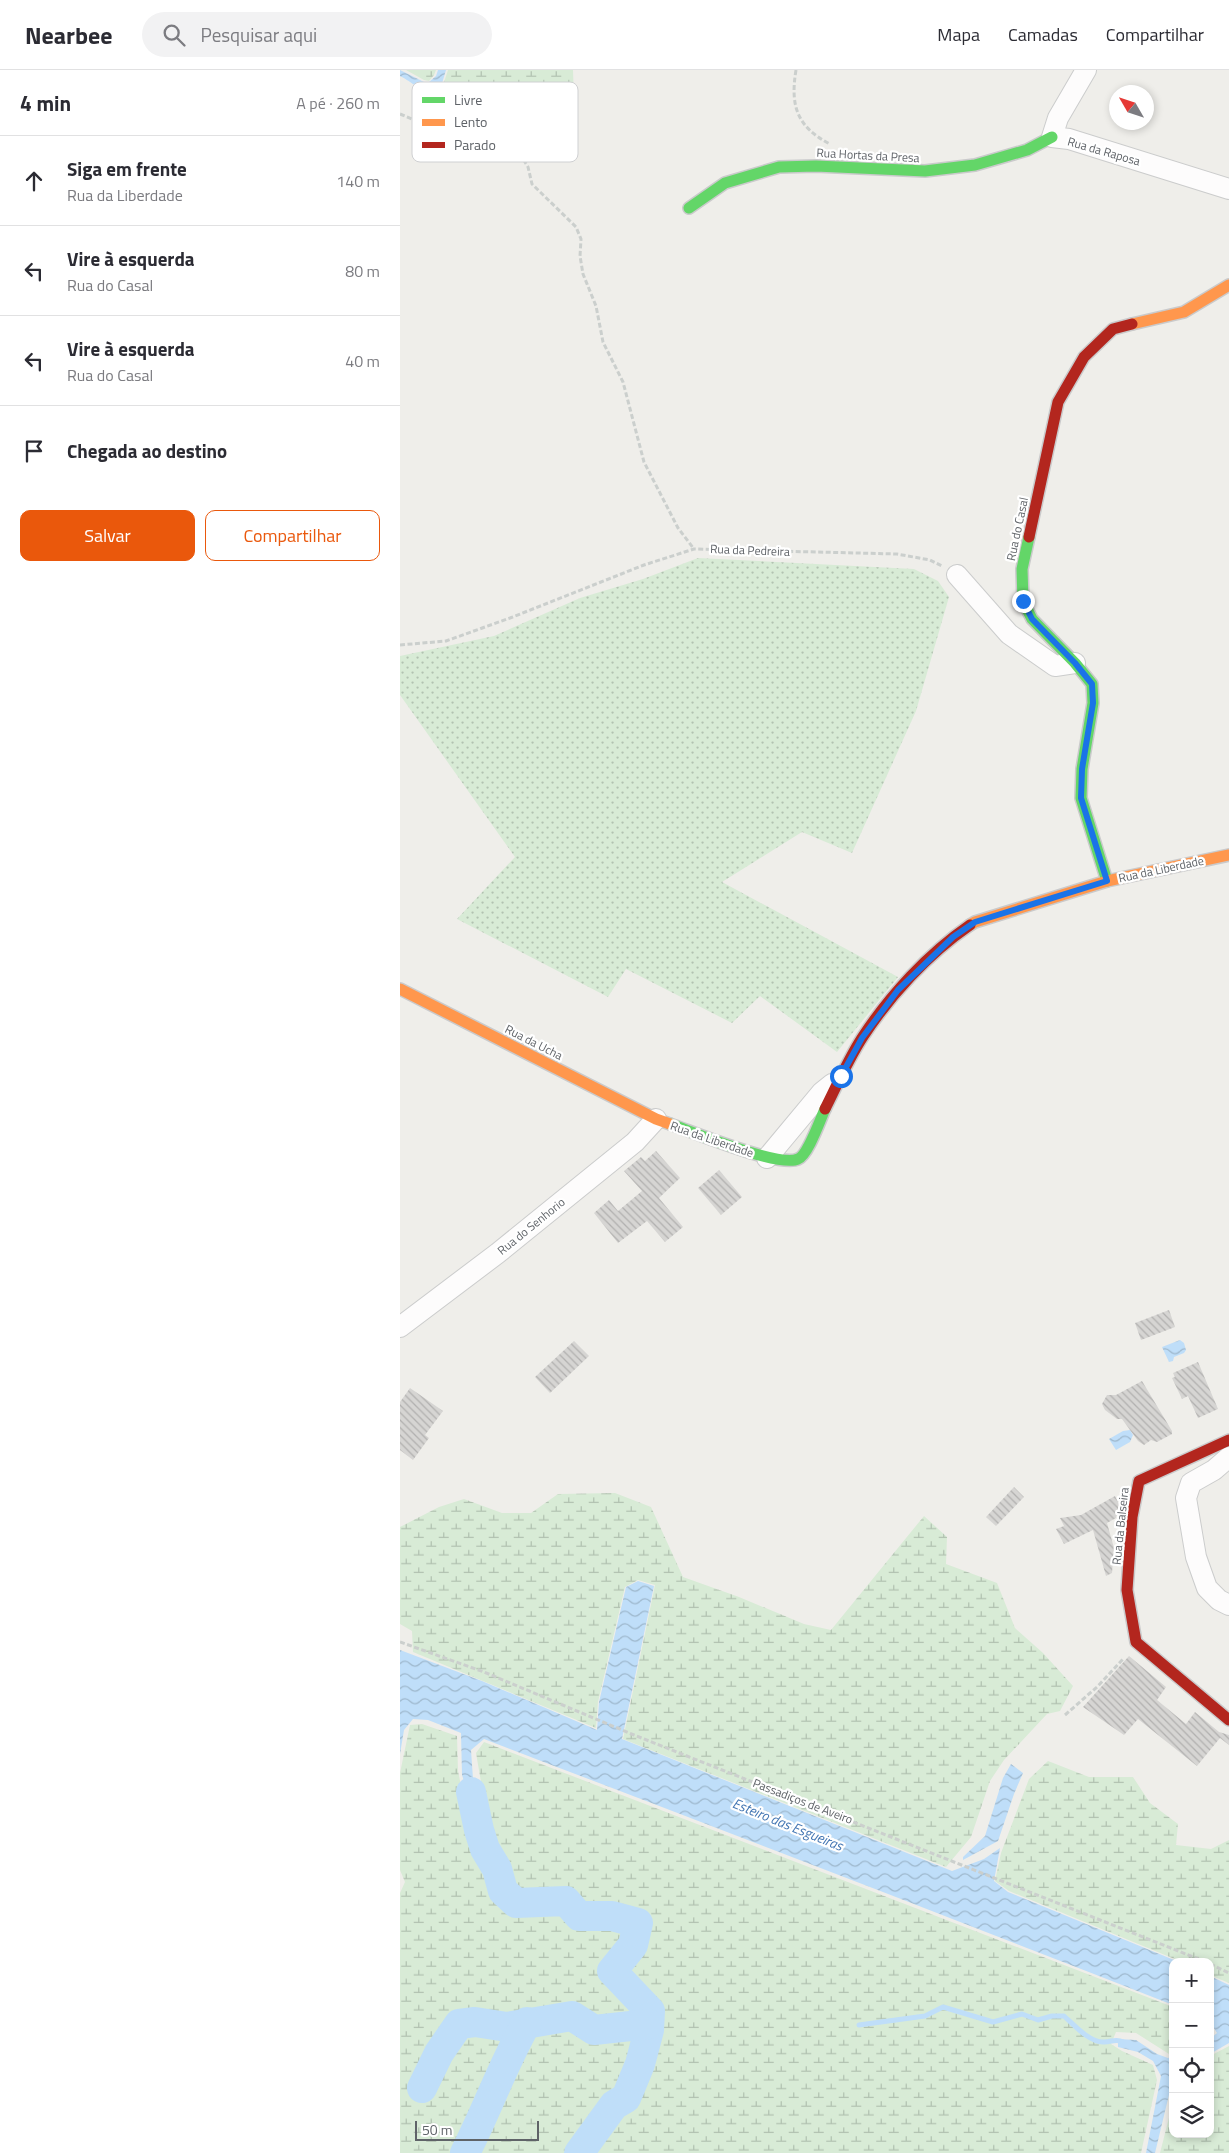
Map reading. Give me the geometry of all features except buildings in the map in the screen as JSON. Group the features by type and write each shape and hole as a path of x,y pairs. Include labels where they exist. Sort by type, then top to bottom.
{"street":[{"name":"Rua da Raposa","path":"1086,70 1058,118 1052,138 1069,139 1229,189"},
{"name":"Rua Hortas da Presa","path":"689,208 725,183 779,167 816,166 925,172 974,165 1027,150 1052,138"},
{"name":"Rua do Casal","path":"1107,881 1081,798 1082,769 1093,703 1092,684 1075,663 1032,619 1023,601 1022,568 1058,402 1084,357 1113,329 1184,312 1229,285"},
{"path":"957,575 1009,634 1055,666 1075,663"},
{"name":"Rua da Liberdade","path":"656,1119 767,1158 822,1092 841,1076 862,1038 898,990 953,937 975,922 1107,881 1229,854"},
{"name":"Rua da Ucha","path":"400,989 656,1119"},
{"name":"Rua do Senhorio","path":"400,1327 498,1253 635,1142 656,1119"},
{"name":"Rua da Balseira","path":"1136,1642 1128,1590 1132,1517 1139,1481 1229,1440"},
{"path":"1229,1457 1214,1470 1191,1483 1186,1498 1196,1557 1207,1588 1219,1600 1229,1605"},
{"path":"1136,1642 1229,1720"}],"path":[{"path":"796,70 793,87 797,115 814,136 835,147"},
{"path":"400,114 412,119"},
{"path":"525,162 532,184 576,227 581,239 580,256 583,274 596,306 603,342 623,382 644,462 678,528 694,549"},
{"name":"Rua da Pedreira","path":"400,645 446,641 644,565 694,549 897,554 930,560 957,575"},
{"name":"Passadiços de Aveiro","path":"400,1642 484,1672 634,1735 1196,1958"},
{"path":"1065,1715 1097,1687 1136,1642"},
{"path":"1214,1966 1229,1973"}],"green space":[{"path":"406,70 436,70 429,81"},
{"path":"448,70 573,70 573,82 444,82"},
{"path":"698,558 914,569 938,581 949,597 916,711 852,853 802,832 722,882 898,977 837,1052 760,996 732,1023 626,969 608,997 457,919 515,857 400,695 400,656 494,636 580,598 643,579"},
{"path":"615,1493 651,1507 683,1577 739,1597 804,1624 831,1630 924,1516 947,1537 946,1564 997,1583 1015,1628 1043,1653 1073,1686 1060,1711 1047,1714 1004,1760 990,1781 971,1837 946,1867 623,1739 655,1585 638,1580 625,1587 598,1702 596,1728 413,1652 412,1631 400,1624 400,1527 439,1507 464,1499 502,1513 531,1513 558,1494"},
{"path":"422,1724 457,1736 458,1771 471,1834 487,1837 489,1828 476,1753 484,1742 1169,2005 1169,2054 1136,2033 1116,2032 1111,2044 1153,2065 1157,2080 1141,2153 400,2153 400,1893 405,1882 400,1870 400,1773 410,1725"},
{"path":"1048,1761 1089,1777 1133,1777 1150,1803 1178,1824 1176,1845 1211,1849 1229,1840 1229,1983 1214,1977 1214,1958 1172,1958 1009,1891 995,1881 1001,1853 1029,1779"},
{"path":"1229,2046 1229,2153 1160,2153 1169,2118 1169,2138 1214,2138 1214,2054"}],"water":[{"path":"400,70 424,82 412,83 400,76"},
{"path":"438,70 446,70 442,82 429,82 436,76"},
{"path":"1180,1340 1184,1343 1186,1350 1169,1362 1162,1347"},
{"path":"1130,1430 1133,1435 1130,1442 1116,1450 1109,1439 1123,1431"},
{"name":"Esteiro das Esgueiras","path":"638,1581 654,1586 622,1739 952,1871 984,1859 1000,1848 994,1881 1008,1892 1169,1958 1169,2003 484,1739 471,1750 473,1779 483,1817 483,1833 474,1830 468,1794 462,1775 461,1733 428,1720 413,1719 404,1730 400,1754 400,1650 482,1681 597,1730 599,1702 626,1587"},
{"path":"1011,1764 1023,1773 998,1841 963,1860 963,1857 985,1836 1003,1778"},
{"path":"1214,1978 1229,1985 1229,2043 1214,2052 1214,2036 1217,2033 1214,2028"},
{"path":"1118,2039 1136,2040 1157,2054 1169,2058 1169,2095 1155,2153 1146,2153 1161,2076 1153,2061 1138,2052 1118,2047"}],"waterway":[{"path":"471,1792 485,1849 497,1869 503,1891 516,1903 566,1901 579,1916 612,1916 638,1923 633,1945 612,1971 650,2011 649,2030 640,2064 626,2098 614,2105 579,2153"},
{"path":"859,2025 925,2016 943,2007 993,2022 1022,2014 1038,2020 1052,2016 1064,2016 1082,2033 1093,2040 1099,2042 1116,2040 1123,2042"},
{"path":"422,2088 439,2053 459,2024 475,2022 507,2027 572,2016 594,2030 649,2024"},
{"path":"465,2153 510,2054 527,2022"}],"traffic: fast":[{"path":"689,208 725,183 779,167 816,166 925,171 975,165 1027,150 1052,137"},
{"path":"1029,537 1022,569 1023,601 1032,619 1075,663 1092,684 1093,703 1082,769 1081,798 1107,881"},
{"path":"670,1124 755,1154 788,1160 798,1159 806,1151 825,1109"}],"traffic: slow":[{"path":"1132,324 1184,312 1229,285"},
{"path":"970,925 1107,881 1229,855"},
{"path":"400,989 656,1119 670,1124"}],"traffic: jam":[{"path":"1029,537 1058,402 1084,357 1113,329 1132,324"},
{"path":"825,1109 857,1046 885,1006 925,962 954,936 970,925"},
{"path":"1229,1440 1139,1481 1132,1517 1127,1590 1136,1642 1229,1720"}],"route":[{"path":"841,1076 862,1038 898,990 953,937 975,922 1107,881 1081,798 1082,769 1093,703 1092,684 1075,663 1032,619 1023,601"}]}
